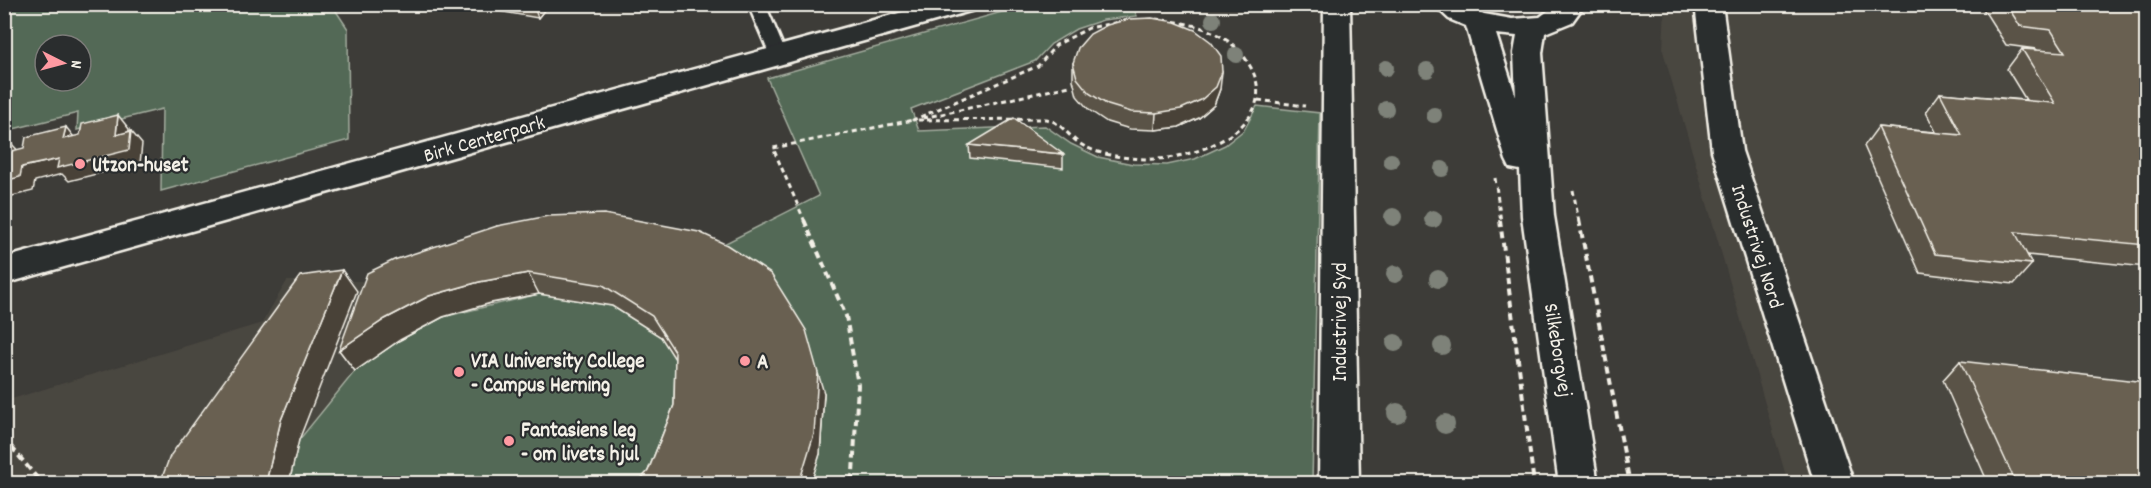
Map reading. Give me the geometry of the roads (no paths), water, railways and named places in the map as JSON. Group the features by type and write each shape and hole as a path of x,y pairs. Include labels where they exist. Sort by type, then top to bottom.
{"street":[{"name":"Birk Centerpark","path":"775,49 909,4"},
{"name":"Birk Centerpark","path":"4,271 367,162 775,49 964,4"},
{"name":"Industrivej Syd","path":"1337,4 1339,483"},
{"path":"1446,4 1478,22 1501,27 1532,28 1556,21 1568,13 1572,4"},
{"name":"Industrivej Nord","path":"1707,5 1727,151 1835,483"},
{"name":"Silkeborgvej","path":"1478,22 1538,216"},
{"name":"Silkeborgvej","path":"1532,28 1528,53 1538,216 1579,483"},
{"name":"Birk Centerpark","path":"4,254 367,162"}],"lane":[{"path":"756,4 775,49"}],"place":[{"name":"Utzon-huset","path":"80,164"},
{"name":"A","path":"745,361"},
{"name":"VIA University College - Campus Herning","path":"459,372"},
{"name":"Fantasiens leg - om livets hjul","path":"509,441"}]}
